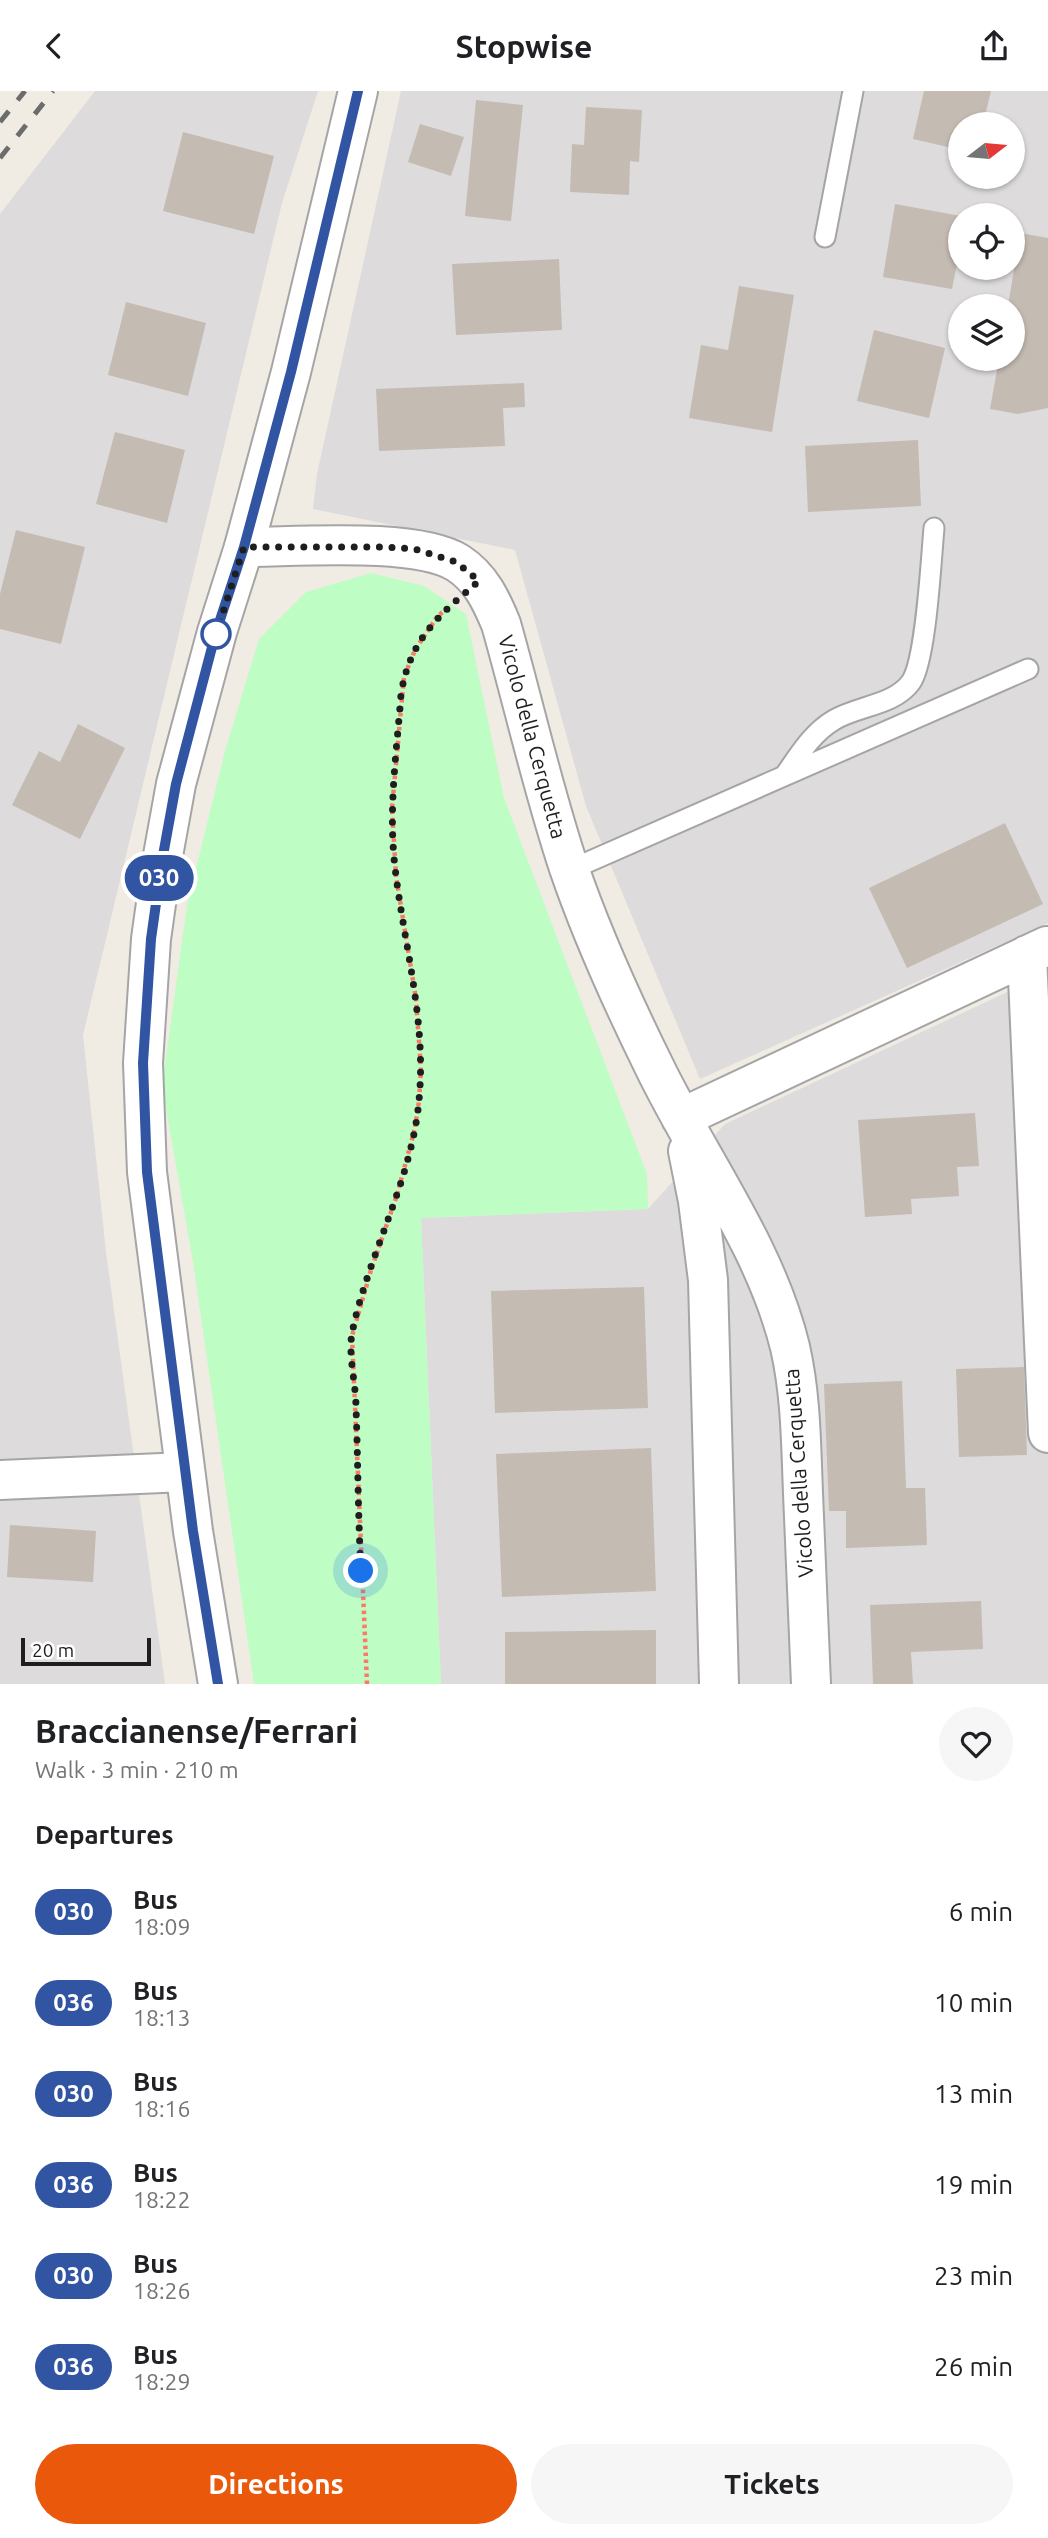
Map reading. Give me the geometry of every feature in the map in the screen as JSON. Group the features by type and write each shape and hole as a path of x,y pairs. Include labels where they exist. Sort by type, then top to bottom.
{"street":[{"path":"218,1684 193,1531 147,1172 143,1063 151,939 176,784 216,632 244,547 291,372 358,91"},
{"name":"Vicolo della Cerquetta","path":"244,547 415,549 456,562 479,581 488,594 501,624 543,784 570,870 653,1064 718,1181 780,1313 790,1347 799,1401 811,1684"},
{"path":"681,1118 1038,950 1048,1433"},
{"name":"Vicolo della Cerquetta","path":"681,1118 698,1201 707,1269 719,1684"},
{"path":"0,1480 185,1472"}],"lane":[{"path":"825,237 853,91"},
{"path":"784,776 822,728 842,715 896,695 911,683 921,653 934,529"},
{"path":"570,870 1028,669"}],"path":[{"path":"367,1684 352,1336 397,1195 415,1128 421,1070 416,999 396,876 392,831 401,694 404,677 415,650 437,617 479,581"}],"shaded area":[{"path":"95,91 318,91 282,203 83,1035 106,1252 165,1684 0,1684 0,214"},
{"path":"401,91 1048,91 1048,923 700,1079 586,806 515,550 313,509 317,474"},
{"path":"1048,973 1048,1684 441,1684 421,1218 648,1209 725,1124"}],"green space":[{"path":"371,573 424,586 466,614 504,798 647,1174 648,1209 421,1218 441,1684 254,1684 193,1262 162,1086 187,905 225,751 259,639 306,592"}],"building":[{"path":"924,91 991,91 986,112 948,112 948,147 913,139"},
{"path":"476,100 523,105 511,221 465,216"},
{"path":"586,107 642,110 639,162 630,161 629,195 570,192 572,144 584,145"},
{"path":"420,124 464,137 451,176 408,162"},
{"path":"183,132 274,156 254,234 163,211"},
{"path":"895,204 948,214 948,280 954,280 952,289 883,277"},
{"path":"1025,234 1048,238 1048,408 1018,414 990,409 997,371 1025,371 1025,294 1010,294 1012,280 1025,280"},
{"path":"559,259 562,330 456,335 452,264"},
{"path":"739,286 794,295 772,432 689,418 701,345 728,350"},
{"path":"126,302 206,323 188,396 108,375"},
{"path":"874,330 945,348 929,418 857,401"},
{"path":"524,383 525,407 503,408 505,446 379,451 376,389"},
{"path":"115,432 185,450 167,523 96,504"},
{"path":"918,440 921,506 808,512 805,446"},
{"path":"16,530 85,547 61,644 0,629 0,594"},
{"path":"78,724 125,748 80,839 12,805 39,751 60,762"},
{"path":"1005,823 1043,904 907,968 869,888"},
{"path":"975,1113 979,1166 957,1167 959,1196 911,1199 912,1214 865,1217 858,1120"},
{"path":"644,1287 648,1408 495,1413 491,1291"},
{"path":"1024,1367 1027,1455 959,1457 956,1369"},
{"path":"902,1381 906,1488 925,1488 927,1545 846,1548 846,1511 829,1511 824,1384"},
{"path":"651,1448 656,1591 502,1597 496,1454"},
{"path":"10,1525 96,1531 93,1582 7,1577"},
{"path":"981,1601 983,1649 911,1652 913,1684 873,1684 870,1605"},
{"path":"656,1630 656,1684 505,1684 505,1632"}],"railway":[{"path":"0,122 25,91"},
{"path":"0,158 53,91"}],"bus line":[{"name":"030","path":"218,1684 193,1531 147,1172 143,1063 151,939 176,784 216,632 244,547 291,372 358,91"}],"route":[{"path":"216,634 244,547 415,549 456,562 479,581 437,617 415,650 404,677 401,694 392,831 396,876 416,999 421,1070 415,1128 397,1195 371,1269 352,1336 361,1571"}]}
